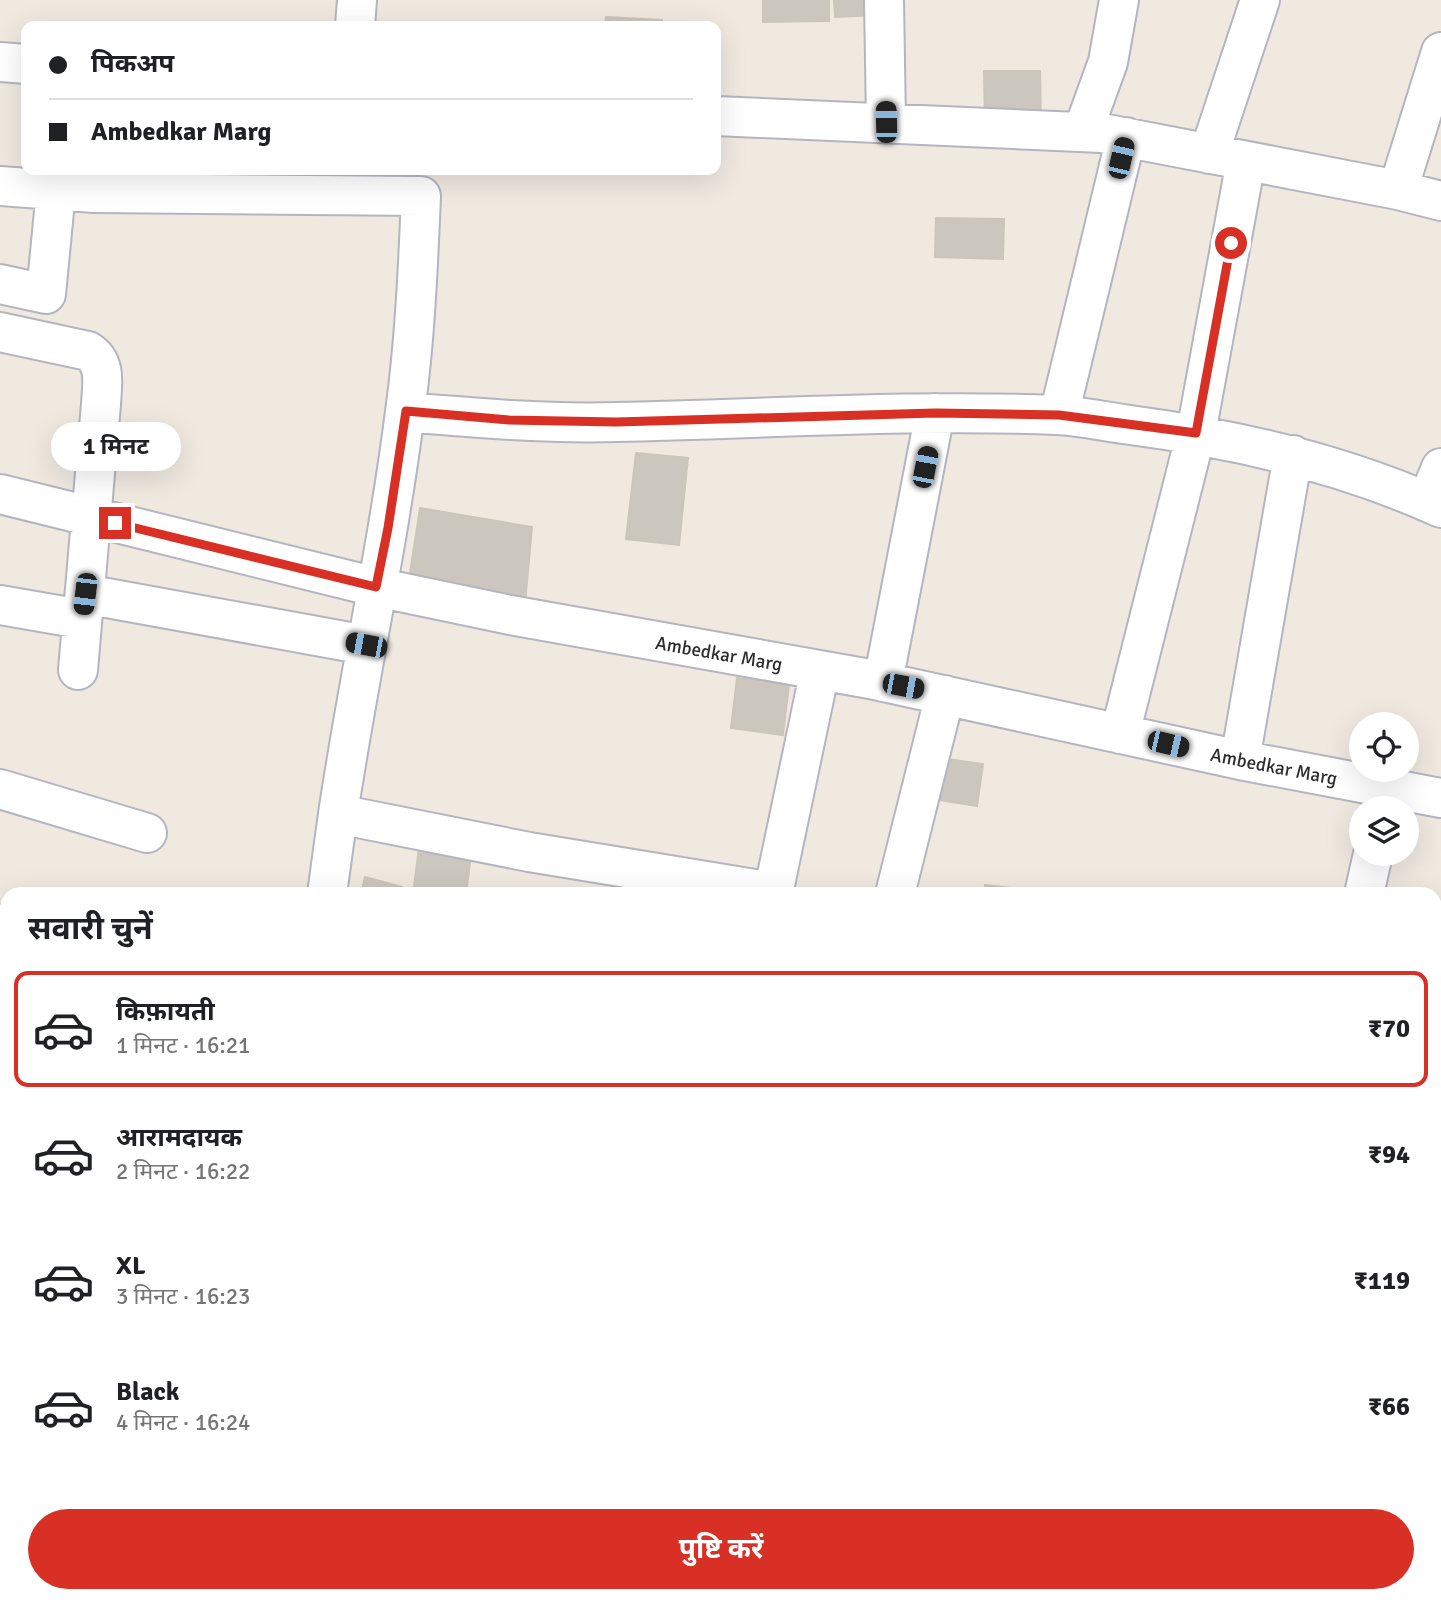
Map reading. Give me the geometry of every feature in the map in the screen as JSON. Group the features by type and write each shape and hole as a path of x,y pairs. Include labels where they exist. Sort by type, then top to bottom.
{"street":[{"path":"355,21 357,0"},
{"path":"884,0 886,122"},
{"path":"1083,131 1108,62 1119,0"},
{"path":"1209,154 1261,0"},
{"path":"1398,190 1441,52"},
{"path":"0,62 21,64"},
{"path":"721,116 1083,131 1398,190 1441,201"},
{"path":"1059,415 1126,137"},
{"path":"1120,734 1196,433 1246,161"},
{"path":"0,284 46,294 58,180"},
{"path":"0,186 58,180 146,194 421,196 416,298 406,411 328,887"},
{"path":"0,332 88,351 100,364 102,404 78,670"},
{"path":"406,411 489,419 603,422 935,413 1059,415 1196,433 1293,455 1436,493"},
{"path":"883,682 935,413"},
{"path":"1240,760 1293,455"},
{"name":"Ambedkar Marg","path":"0,494 376,587 510,615 883,682 1240,760 1378,796"},
{"path":"0,605 83,606 366,645"},
{"path":"774,887 820,670"},
{"path":"897,887 944,695"},
{"path":"0,789 146,833"},
{"name":"Ambedkar Marg","path":"1419,798 1441,798"},
{"path":"338,814 529,852 737,887"},
{"path":"1366,887 1370,866"}],"building":[{"path":"763,0 829,0 829,21 763,22"},
{"path":"834,0 877,0 878,15 835,17"},
{"path":"606,17 662,20 662,21 606,21"},
{"path":"984,71 1040,71 1041,122 985,123"},
{"path":"936,218 1004,219 1003,259 935,257"},
{"path":"636,453 688,458 679,545 626,539"},
{"path":"420,508 532,527 525,604 408,586"},
{"path":"737,678 789,685 783,735 731,728"},
{"path":"933,757 983,764 977,806 927,798"},
{"path":"420,840 472,847 467,887 414,887"},
{"path":"365,877 402,887 363,887"}],"route":[{"path":"115,523 376,587 406,411 549,422 935,413 1059,415 1196,433 1231,243"}]}
